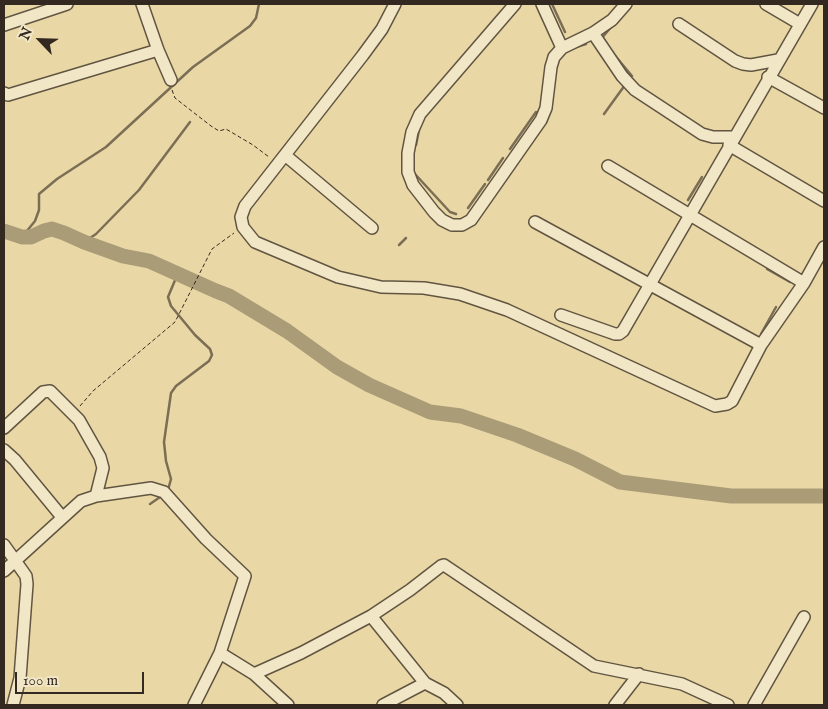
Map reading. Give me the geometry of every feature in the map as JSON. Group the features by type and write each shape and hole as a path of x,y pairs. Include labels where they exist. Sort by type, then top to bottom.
{"street":[{"path":"4,25 67,4"},
{"path":"142,4 171,80"},
{"path":"395,4 382,29 245,206 242,217 243,227 255,242 338,277 381,287 424,288 460,294 507,310 715,406 732,401 761,346 804,283 824,247"},
{"path":"515,4 420,114 412,132 408,153 408,172 413,185 442,220 452,225 462,225 471,220 541,120 546,108 554,57 562,48 593,33 612,20 626,4"},
{"path":"542,4 562,48"},
{"path":"766,4 800,24"},
{"path":"561,315 619,334 623,331 768,77 812,4"},
{"path":"679,24 742,64 778,60"},
{"path":"593,33 622,76 636,90 702,134 732,141 824,201"},
{"path":"4,92 8,95 158,50"},
{"path":"768,77 824,108"},
{"path":"281,160 372,228"},
{"path":"608,166 804,283"},
{"path":"535,222 650,283 761,346"},
{"path":"4,428 46,390 50,391 79,420 100,457 103,468 96,496"},
{"path":"4,450 15,460 62,517"},
{"path":"4,571 81,501 96,496 151,488 160,490 245,576 220,653 194,705"},
{"path":"4,545 26,576 27,602 20,678 13,705"},
{"path":"254,674 301,653 371,616 444,565 594,666 682,684 728,705"},
{"path":"371,616 425,683 444,694 457,705"},
{"path":"754,705 804,617"},
{"path":"220,653 254,674 288,705"},
{"path":"615,705 639,674"},
{"path":"382,705 425,683"}],"path":[{"path":"171,80 170,85 176,98 211,126 219,131 226,129 281,160"},
{"path":"72,413 93,391 175,322 212,249 243,227"}],"waterway":[{"path":"22,237 35,221 39,210 39,194 57,179 106,147 193,67 250,26 256,18 259,4"},
{"path":"552,4 565,32"},
{"path":"601,39 612,26"},
{"path":"573,48 586,44"},
{"path":"612,52 632,76 630,77"},
{"path":"604,114 625,85"},
{"path":"510,149 536,112"},
{"path":"84,242 96,234 139,190 190,122"},
{"path":"416,145 419,130"},
{"path":"488,180 503,158"},
{"path":"414,173 450,212 456,214"},
{"path":"688,200 702,177"},
{"path":"468,208 485,184"},
{"path":"4,231 22,237 31,237 52,229 123,256 149,261 229,296 287,331 337,367 369,385 430,412 461,416 517,435 575,459 620,482 731,496 824,496"},
{"path":"399,245 406,238"},
{"path":"767,269 790,282"},
{"path":"168,490 171,479 166,461 164,442 171,393 176,386 209,361 212,355 210,349 195,335 171,306 168,297 178,273"},
{"path":"761,334 776,307"},
{"path":"150,504 163,495"}]}
